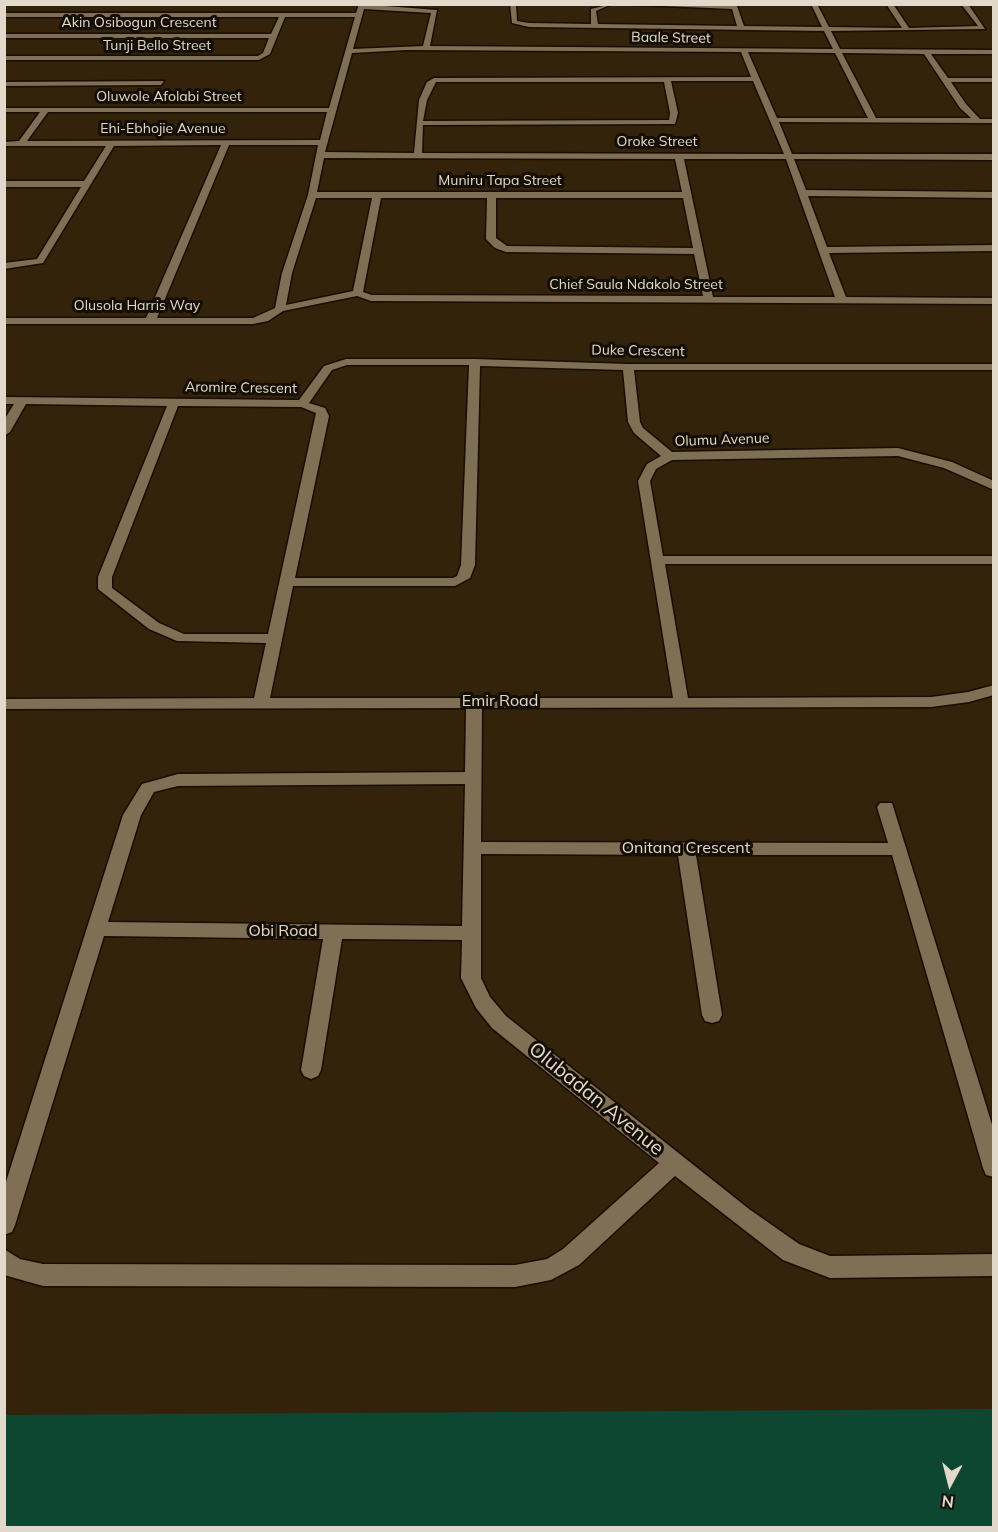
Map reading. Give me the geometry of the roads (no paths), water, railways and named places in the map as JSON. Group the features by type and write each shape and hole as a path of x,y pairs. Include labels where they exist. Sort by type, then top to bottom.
{"street":[{"path":"48,15 57,4"},
{"path":"513,4 514,22 518,26 907,30 983,28 964,4"},
{"path":"595,27 593,10 609,4"},
{"path":"621,4 735,7 741,27"},
{"path":"814,4 873,121"},
{"path":"889,4 907,30"},
{"path":"653,6 654,17"},
{"path":"4,15 283,15 361,9 435,11 443,9"},
{"path":"280,309 287,273 312,195 322,142 361,9"},
{"path":"426,48 435,11"},
{"name":"Tunji Bello Street","path":"4,58 261,57 266,54 283,15"},
{"name":"Akin Osibogun Crescent","path":"4,36 273,36"},
{"path":"512,49 514,38"},
{"path":"777,43 785,45 788,52"},
{"name":"Baale Street","path":"348,51 426,48 993,52"},
{"path":"744,51 754,79 789,156 842,301"},
{"path":"927,52 963,106 978,121"},
{"path":"171,67 176,58"},
{"path":"145,110 166,75"},
{"path":"419,123 672,122 674,113 667,79"},
{"path":"418,155 419,123 423,100 434,80 754,79"},
{"path":"946,80 993,80"},
{"path":"4,84 157,91"},
{"name":"Oluwole Afolabi Street","path":"4,110 333,110"},
{"path":"21,144 46,110"},
{"path":"772,120 993,121"},
{"path":"150,321 226,142"},
{"name":"Ehi-Ebhojie Avenue","path":"4,144 322,142"},
{"path":"4,266 39,261 112,143"},
{"name":"Oroke Street","path":"321,155 993,157"},
{"path":"679,156 709,301"},
{"path":"4,184 87,184"},
{"path":"802,193 993,195"},
{"path":"492,194 492,239 498,246 506,249 699,250"},
{"name":"Muniru Tapa Street","path":"312,195 687,195"},
{"path":"358,293 377,195"},
{"path":"824,250 993,248"},
{"name":"Chief Saula Ndakolo Street","path":"280,309 358,293 372,298 993,302"},
{"name":"Olusola Harris Way","path":"4,321 253,321 269,316 280,309"},
{"path":"285,582 455,582 463,578 468,566 475,362"},
{"name":"Duke Crescent","path":"302,404 322,375 337,364 475,362 628,367 993,367"},
{"path":"628,367 634,423 638,430 669,456"},
{"name":"Aromire Crescent","path":"4,400 302,404 321,411 323,416 285,582 261,703"},
{"path":"4,432 22,400"},
{"path":"174,402 108,567 105,589 154,626 182,638 273,639"},
{"name":"Olumu Avenue","path":"681,701 644,482 651,467 669,456 898,452 919,455 948,465 993,486"},
{"path":"658,560 993,560"},
{"name":"Emir Road","path":"4,704 474,701 931,702 969,697 993,690"},
{"name":"Olubadan Avenue","path":"474,701 471,978 483,1002 499,1022 675,1163 791,1252 830,1267 993,1265"},
{"path":"4,1225 132,815 148,788 178,780 474,778"},
{"path":"886,807 993,1168"},
{"name":"Onitana Crescent","path":"473,848 898,849"},
{"path":"686,848 712,1015"},
{"name":"Obi Road","path":"96,929 470,933"},
{"path":"311,1070 334,931"},
{"path":"4,1260 14,1268 43,1275 515,1276 551,1269 571,1257 675,1163"}]}
